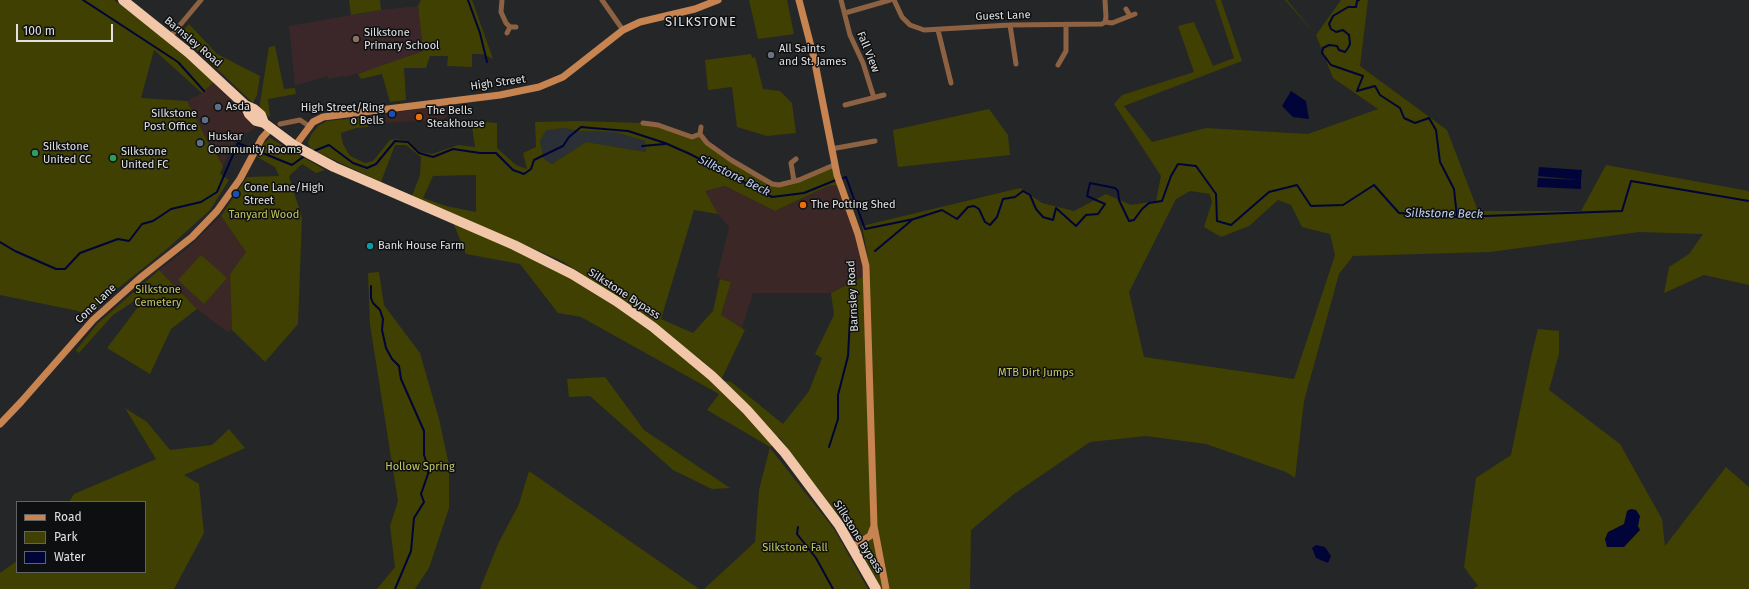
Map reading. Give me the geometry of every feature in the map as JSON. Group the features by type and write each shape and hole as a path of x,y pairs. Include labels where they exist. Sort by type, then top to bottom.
{"highway":[{"name":"Barnsley Road","path":"123,0 194,57 245,105 254,108 261,115 277,125"},
{"name":"Silkstone Bypass","path":"277,125 295,146 334,167 514,245 572,274 616,301 653,327 712,376 747,410 799,471 839,525 876,589"}],"street":[{"path":"170,37 201,0"},
{"path":"501,0 502,12 506,23 510,27 516,27"},
{"path":"602,0 623,30"},
{"name":"High Street","path":"295,146 312,122 323,117 500,96 538,87 563,76 623,30 640,22 695,9 718,0"},
{"name":"Barnsley Road","path":"800,0 814,58 834,164 858,234 866,266 874,526 886,589"},
{"name":"Fall View","path":"841,0 850,35 863,63 874,98"},
{"path":"845,13 890,0"},
{"name":"Guest Lane","path":"894,0 902,17 910,26 924,30 1010,25 1112,23 1132,15 1126,9"},
{"path":"1105,0 1105,22"},
{"path":"1010,25 1016,64"},
{"path":"1058,65 1066,51 1066,25"},
{"path":"507,34 510,27"},
{"path":"938,30 951,83"},
{"path":"1014,56 1021,56"},
{"path":"1062,57 1068,60"},
{"path":"949,75 956,73"},
{"path":"845,105 884,95"},
{"path":"277,125 300,120 309,126"},
{"path":"642,123 658,125 692,137 700,134"},
{"name":"Cone Lane","path":"0,424 93,320 140,278 192,237 217,211 228,198 258,144 277,125"},
{"path":"701,127 700,134 707,143 731,160 772,184 779,185 794,181 834,164"},
{"path":"831,149 875,141"},
{"path":"794,181 788,163 796,159"},
{"path":"852,548 870,536 874,526"}],"shaded area":[{"name":"Silkstone Primary School","path":"418,6 423,51 375,69 344,77 328,79 327,76 295,86 289,26 381,10"},
{"path":"214,82 253,123 255,129 237,137 223,166 215,149 212,150 187,101 202,93"},
{"path":"444,105 447,117 440,120 386,123 386,114"},
{"path":"564,128 579,131 615,132 646,141 646,152 586,142 552,164 544,159 540,141 546,129"},
{"path":"840,185 851,215 866,275 831,293 753,293 742,328 721,316 731,282 720,279 717,276 729,227 718,214 704,191 725,186 775,211 828,186"},
{"path":"221,216 246,252 230,274 232,330 227,332 197,309 159,270 188,248"}],"green space":[{"path":"0,0 114,0 187,55 214,82 202,93 154,50 141,98 187,101 212,150 214,149 223,166 220,174 229,180 210,210 168,248 85,315 78,311 0,295"},
{"path":"349,0 380,0 381,10 351,15"},
{"path":"421,0 472,0 493,59 483,54 472,54 472,67 447,66 448,56 430,56 426,68 404,68 406,100 390,102 382,74 361,79 358,74 423,51 418,6"},
{"path":"749,0 787,0 794,34 758,39"},
{"path":"1215,0 1221,0 1242,61 1124,106 1152,142 1206,128 1308,134 1378,109 1333,78 1316,35 1341,0 1368,0 1360,66 1447,130 1478,211 1581,211 1606,165 1749,191 1749,285 1704,275 1664,293 1669,267 1689,254 1703,234 1639,232 1490,252 1353,256 1339,274 1304,401 1295,478 1286,472 1206,444 1146,436 1090,442 1014,494 971,530 970,589 881,589 851,532 778,436 770,448 834,529 868,589 704,589 755,542 759,490 770,447 707,410 719,394 581,317 558,313 520,264 466,254 454,225 457,224 513,249 570,277 616,304 721,379 706,364 640,312 562,261 412,196 420,175 421,157 406,145 395,145 381,182 311,149 308,143 311,135 318,126 327,121 367,117 368,127 356,128 341,133 343,144 350,156 365,163 373,161 390,140 396,139 409,141 420,152 432,154 458,145 475,147 471,121 497,123 497,148 516,165 527,169 523,153 536,147 535,122 579,121 643,123 692,137 700,134 731,160 779,185 834,165 840,185 828,186 775,211 725,186 705,191 718,214 694,210 661,319 693,333 713,311 720,279 731,282 721,315 745,330 721,380 731,382 783,424 809,391 822,358 815,354 834,315 831,293 866,275 870,269 862,226 1020,188 1042,203 1074,211 1106,194 1131,205 1156,201 1161,176 1114,104 1122,95 1194,72 1178,26 1194,22 1213,66 1234,58","holes":["564,128 579,131 615,132 645,141 646,152 586,142 552,164 544,159 540,141 546,130","476,175 476,212 446,206 423,198 433,176","1190,191 1210,194 1212,202 1204,227 1221,237 1249,226 1278,200 1291,205 1302,227 1330,234 1335,255 1294,379 1144,357 1129,292 1176,199"]},
{"path":"1285,0 1287,0 1316,35"},
{"path":"189,24 217,54 260,76 257,95 253,103 183,37 182,31"},
{"path":"275,46 284,89 295,88 296,94 268,99 270,117 259,109 269,47"},
{"path":"751,54 752,58 755,57 763,89 780,91 792,103 796,133 767,136 737,127 732,87 708,90 705,60"},
{"path":"989,109 1008,135 1010,155 898,167 893,130"},
{"name":"Tanyard Wood","path":"270,138 325,170 316,173 302,164 289,176 302,218 298,324 265,362 232,330 230,274 246,252 221,216 247,177 279,176 275,167 257,157 264,143"},
{"path":"201,255 227,278 204,304 178,280"},
{"name":"Silkstone Cemetery","path":"159,270 197,309 171,329 150,374 107,348 138,307 133,302 113,315 79,353 76,350 98,323"},
{"name":"Hollow Spring","path":"379,272 384,305 420,353 439,419 449,465 449,508 429,568 415,589 377,589 395,567 390,526 398,501 370,325 368,273"},
{"path":"1538,329 1559,331 1559,354 1549,390 1620,444 1662,519 1665,546 1726,467 1749,487 1749,589 1473,589 1478,586 1464,567 1476,478 1511,455"},
{"path":"605,377 644,430 730,488 712,489 673,470 590,396 569,397 567,379"},
{"path":"125,408 147,422 170,450 212,445 229,429 245,448 184,475 199,484 204,533 174,589 0,589 0,573 16,562 16,573 146,573 146,501 70,501 74,494 156,459"},
{"path":"529,471 699,589 480,589 498,544 519,504"}],"water":[{"path":"1291,91 1306,101 1309,119 1293,117 1282,106"},
{"path":"1539,167 1582,170 1581,180 1538,176"},
{"path":"1538,178 1581,180 1581,189 1537,187"},
{"path":"1631,509 1636,510 1640,516 1638,526 1640,530 1624,547 1607,547 1605,539 1608,532 1624,524 1627,511"},
{"path":"1316,545 1325,547 1331,556 1328,563 1316,558 1312,548"}],"waterway":[{"path":"83,0 178,62 204,91"},
{"path":"468,0 480,33 487,62"},
{"path":"1359,0 1357,1 1356,7 1348,7 1333,16 1329,24 1331,29 1336,32 1343,30 1349,35 1350,44 1348,48 1345,52 1339,50 1337,46 1329,45 1323,48 1322,53 1331,65 1363,76 1357,91 1375,86 1380,95 1400,108 1404,118 1415,123 1429,118 1436,130 1440,162 1454,189 1457,217"},
{"name":"Silkstone Beck","path":"314,151 329,145 353,163 367,168 376,164 395,141 408,142 419,153 433,157 453,149 480,153 496,153 513,170 524,174 531,169 534,160 563,146 569,137 581,127 628,131 665,143 690,154 772,197 804,193 836,180"},
{"name":"Silkstone Beck","path":"0,242 15,251 56,269 65,269 80,253 118,239 129,241 142,224 153,221 171,209 201,202 217,192 238,143 292,165 303,157"},
{"path":"642,146 665,144"},
{"name":"Silkstone Beck","path":"841,179 846,177 865,229 914,219 942,210 957,219 968,207 974,206 979,209 985,222 990,225 997,217 1003,199 1015,197 1023,191 1030,195 1036,209 1043,217 1053,220 1056,208 1076,226 1086,215 1098,214 1105,204 1087,196 1090,183 1115,188 1118,191 1119,200 1129,221 1134,220 1142,209 1149,203 1162,201 1171,176 1178,164 1196,166 1216,194 1217,221 1231,225 1269,192 1297,185 1311,206 1343,205 1374,185 1399,213 1457,217 1622,211 1631,181 1749,201"},
{"path":"875,251 912,220"},
{"path":"371,286 371,298 373,303 380,310 383,319 382,330 386,348 392,359 399,366 401,379 424,431 424,455 428,467 428,474 421,494 424,502 414,518 411,551 395,589"},
{"path":"829,447 838,419 838,395 848,356 850,319 856,299"},
{"path":"798,527 797,534 816,558 833,589"}],"place":[{"name":"Silkstone Primary School","path":"356,39"},
{"name":"All Saints and St. James","path":"771,55"},
{"name":"Asda","path":"218,107"},
{"name":"High Street/Ring o Bells","path":"392,114"},
{"name":"The Bells Steakhouse","path":"419,117"},
{"name":"Silkstone Post Office","path":"205,120"},
{"name":"Huskar Community Rooms","path":"200,143"},
{"name":"Silkstone United CC","path":"35,153"},
{"name":"Silkstone United FC","path":"113,158"},
{"name":"Cone Lane/High Street","path":"236,194"},
{"name":"The Potting Shed","path":"803,205"},
{"name":"Bank House Farm","path":"370,246"}],"district":[{"name":"SILKSTONE","path":"701,22"}],"park label":[{"name":"MTB Dirt Jumps","path":"1036,373"},
{"name":"Silkstone Fall","path":"795,548"}]}
